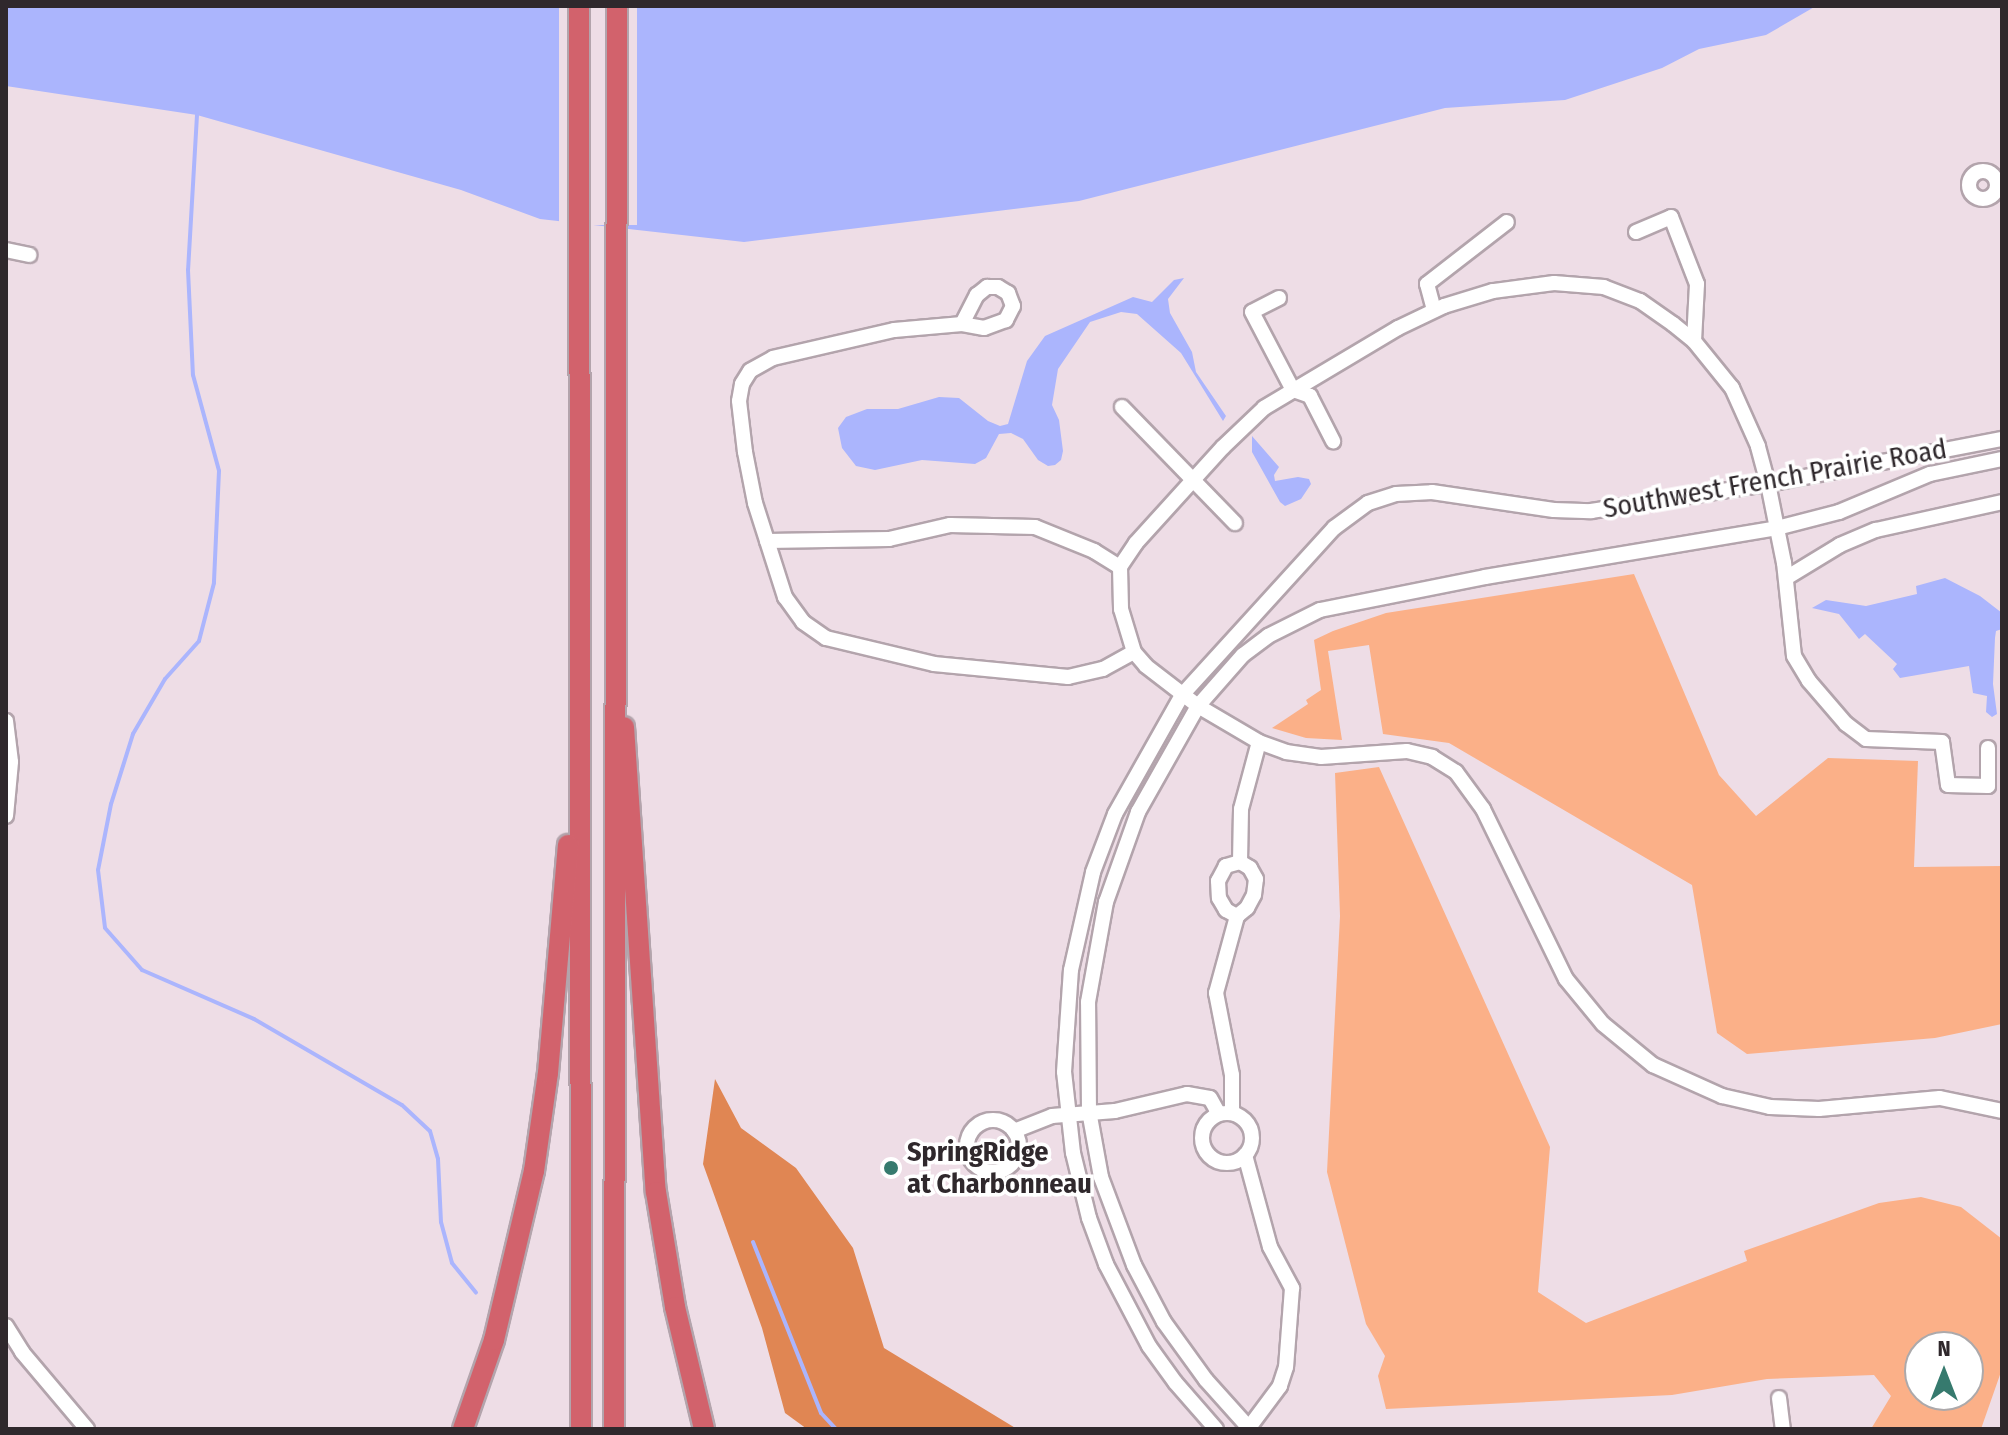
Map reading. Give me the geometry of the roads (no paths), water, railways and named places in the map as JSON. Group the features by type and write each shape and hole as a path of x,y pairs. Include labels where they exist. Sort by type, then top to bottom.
{"highway":[{"path":"579,6 581,1429"},
{"path":"614,1429 617,6"},
{"path":"617,676 630,768 642,1025 656,1192 675,1307 704,1429"},
{"path":"463,1429 510,1281 541,1129 579,734"}],"street":[{"path":"1636,232 1671,217 1697,284 1694,341"},
{"path":"1434,310 1427,284 1507,222"},
{"path":"6,250 29,255"},
{"path":"1988,748 1988,786 1951,786 1946,782 1942,742 1878,742 1856,733 1800,670 1794,656 1786,578 1768,484 1758,446 1732,388 1694,341 1640,301 1604,287 1579,283 1493,291 1434,310 1293,390 1243,426 1136,543 1120,567 1121,609 1134,652 1198,706 1259,742 1286,752 1321,757 1407,751 1432,757 1456,772 1483,809 1551,952 1584,1003 1637,1054 1688,1083 1770,1107 1819,1109 1940,1098 2002,1111"},
{"path":"1279,298 1252,312 1293,390 1310,396 1333,441"},
{"path":"962,324 894,330 797,351 773,358 750,371 742,384 739,401 745,452 767,541 785,597 793,611 813,632 838,642 934,664 1068,677 1103,669 1134,652"},
{"path":"1122,407 1235,523"},
{"name":"Southwest French Prairie Road","path":"1216,1429 1175,1382 1119,1293 1089,1218 1067,1114 1064,1037 1080,919 1115,814 1182,695 1334,528 1368,503 1396,494 1432,492 1554,510 1591,511 1768,484 2002,439"},
{"name":"Southwest French Prairie Road","path":"1249,1429 1206,1380 1164,1322 1134,1265 1101,1177 1089,1111 1088,1002 1106,902 1138,812 1198,706 1243,655 1295,620 1320,610 1384,595 1777,528 1839,512 1930,474 2002,459"},
{"path":"1786,578 1840,545 1876,530 2002,502"},
{"path":"767,541 889,539 950,525 1035,527 1094,551 1120,567"},
{"path":"6,721 11,762 6,816"},
{"path":"1240,862 1243,800 1259,742"},
{"path":"1237,916 1226,910 1219,898 1218,881 1226,866 1240,862 1250,868 1256,879 1254,895 1247,908 1237,916 1216,993 1232,1075 1226,1114 1204,1128 1204,1148 1220,1162 1232,1162 1245,1155"},
{"path":"1014,1131 1067,1114 1115,1111 1187,1094 1210,1098 1226,1114 1248,1125 1252,1136 1245,1155 1270,1247 1292,1288 1280,1386 1249,1429"},
{"path":"6,1326 22,1352 87,1429"},
{"path":"1779,1398 1783,1429"}],"water":[{"path":"6,6 1816,6 1766,35 1699,49 1662,68 1565,100 1445,108 1079,201 744,242 540,219 461,190 197,115 6,86"},
{"path":"1184,278 1168,299 1170,313 1192,352 1196,372 1226,416 1223,421 1181,353 1137,314 1121,312 1090,322 1058,369 1052,405 1059,420 1063,451 1061,460 1055,465 1048,466 1038,460 1023,439 1011,433 999,434 986,458 975,464 922,460 875,470 856,466 842,448 838,428 846,417 867,409 898,409 939,397 959,398 988,421 1000,426 1008,424 1027,361 1045,336 1133,297 1152,302 1174,280"},
{"path":"1252,436 1279,467 1274,475 1275,481 1298,477 1309,479 1311,484 1301,499 1285,506 1280,502 1252,452"},
{"path":"1945,578 1980,596 2002,613 2002,629 1996,631 1995,638 1993,684 1997,714 1992,717 1986,712 1987,696 1973,693 1969,666 1900,678 1893,669 1897,664 1865,634 1859,639 1839,614 1812,608 1826,600 1866,606 1917,594 1916,586"}],"waterway":[{"path":"197,115 188,270 193,375 219,471 214,583 199,641 165,679 133,734 111,804 98,870 105,928 142,970 254,1019 402,1105 430,1131 438,1159 441,1222 452,1263 476,1293"},
{"path":"753,1242 821,1413 836,1429"}],"place":[{"name":"SpringRidge at Charbonneau","path":"891,1168"}]}
